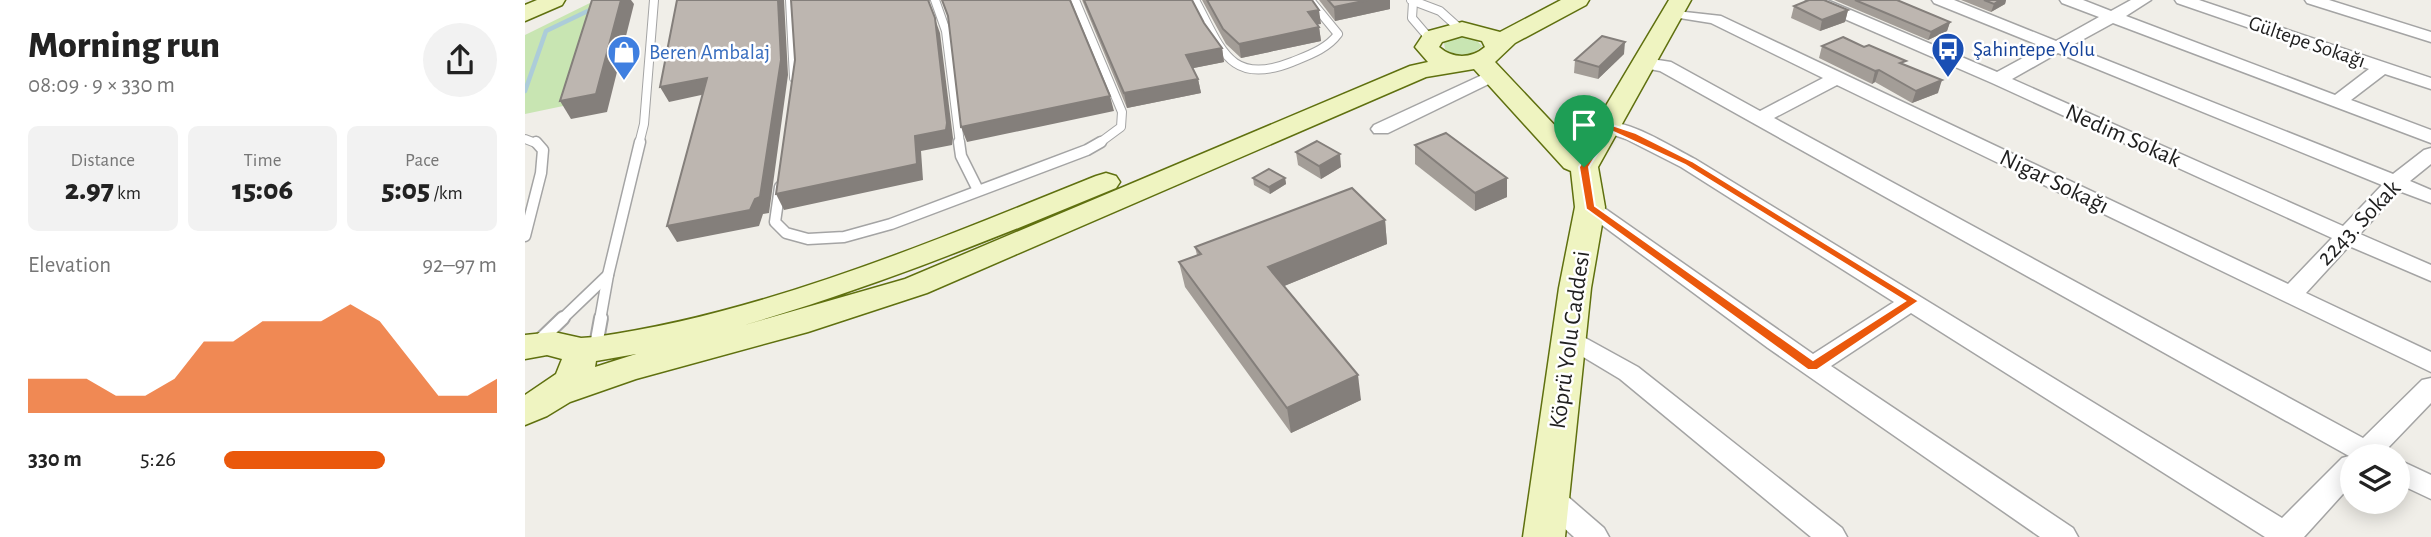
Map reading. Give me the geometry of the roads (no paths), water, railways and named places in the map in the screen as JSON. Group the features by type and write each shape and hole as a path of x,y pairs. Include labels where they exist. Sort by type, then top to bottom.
{"main road":[{"path":"525,14 554,0"},
{"path":"576,351 619,347 790,302 913,260 1429,44 1441,33 1466,29 1543,0"},
{"path":"525,411 557,393 627,369 796,324 916,286 1419,71 1481,61 1507,38 1578,0"},
{"path":"1429,44 1436,57 1481,61 1574,162 1584,167 1676,6"},
{"path":"1466,29 1490,36 1481,61"},
{"name":"Köprü Yolu Caddesi","path":"1544,537 1569,337 1590,207 1584,167"},
{"path":"530,346 560,344 580,355 580,366 572,379 557,393"}],"street":[{"name":"Nedim Sokak","path":"1814,0 1998,79 2431,274"},
{"path":"1940,0 2431,197"},
{"path":"2068,0 2431,137"},
{"path":"1998,79 2143,0"},
{"name":"Gültepe Sokağı","path":"2183,0 2431,84"},
{"path":"2313,0 2431,37"},
{"name":"Nigar Sokağı","path":"1676,6 1715,19 2431,363"},
{"path":"1381,129 1481,61"},
{"path":"1646,62 1665,66 1761,118 2340,444"},
{"path":"2337,102 2382,68"},
{"path":"1761,118 1837,78"},
{"path":"1609,127 1633,135 1688,163 1913,301 2285,536 2340,482"},
{"name":"2243. Sokak","path":"2290,296 2396,182 2431,153"},
{"path":"1590,207 1813,366 2063,537"},
{"path":"1813,366 1913,301"},
{"path":"1569,337 1629,373 1832,537"},
{"path":"2377,444 2431,387"},
{"path":"2410,477 2431,488"},
{"path":"1549,497 1594,537"}],"lane":[{"path":"619,347 605,345 597,340 608,275 644,124 654,0"},
{"path":"790,0 793,88"},
{"path":"935,0 946,31 961,156 978,191"},
{"path":"781,181 775,222 786,233 808,239 844,236 891,224 1087,150 1121,127 1122,112 1075,0"},
{"path":"1195,0 1233,65 1254,73 1289,64 1333,43 1338,34 1310,0"},
{"path":"1429,44 1412,18 1415,1 1440,11 1466,29"},
{"path":"525,139 535,141 543,150 541,173 525,236"},
{"path":"530,346 608,275"}],"waterway":[{"path":"525,91 546,31 594,8"}],"place":[{"name":"Şahintepe Yolu","path":"1948,79"},
{"name":"Beren Ambalaj","path":"624,82"}]}
